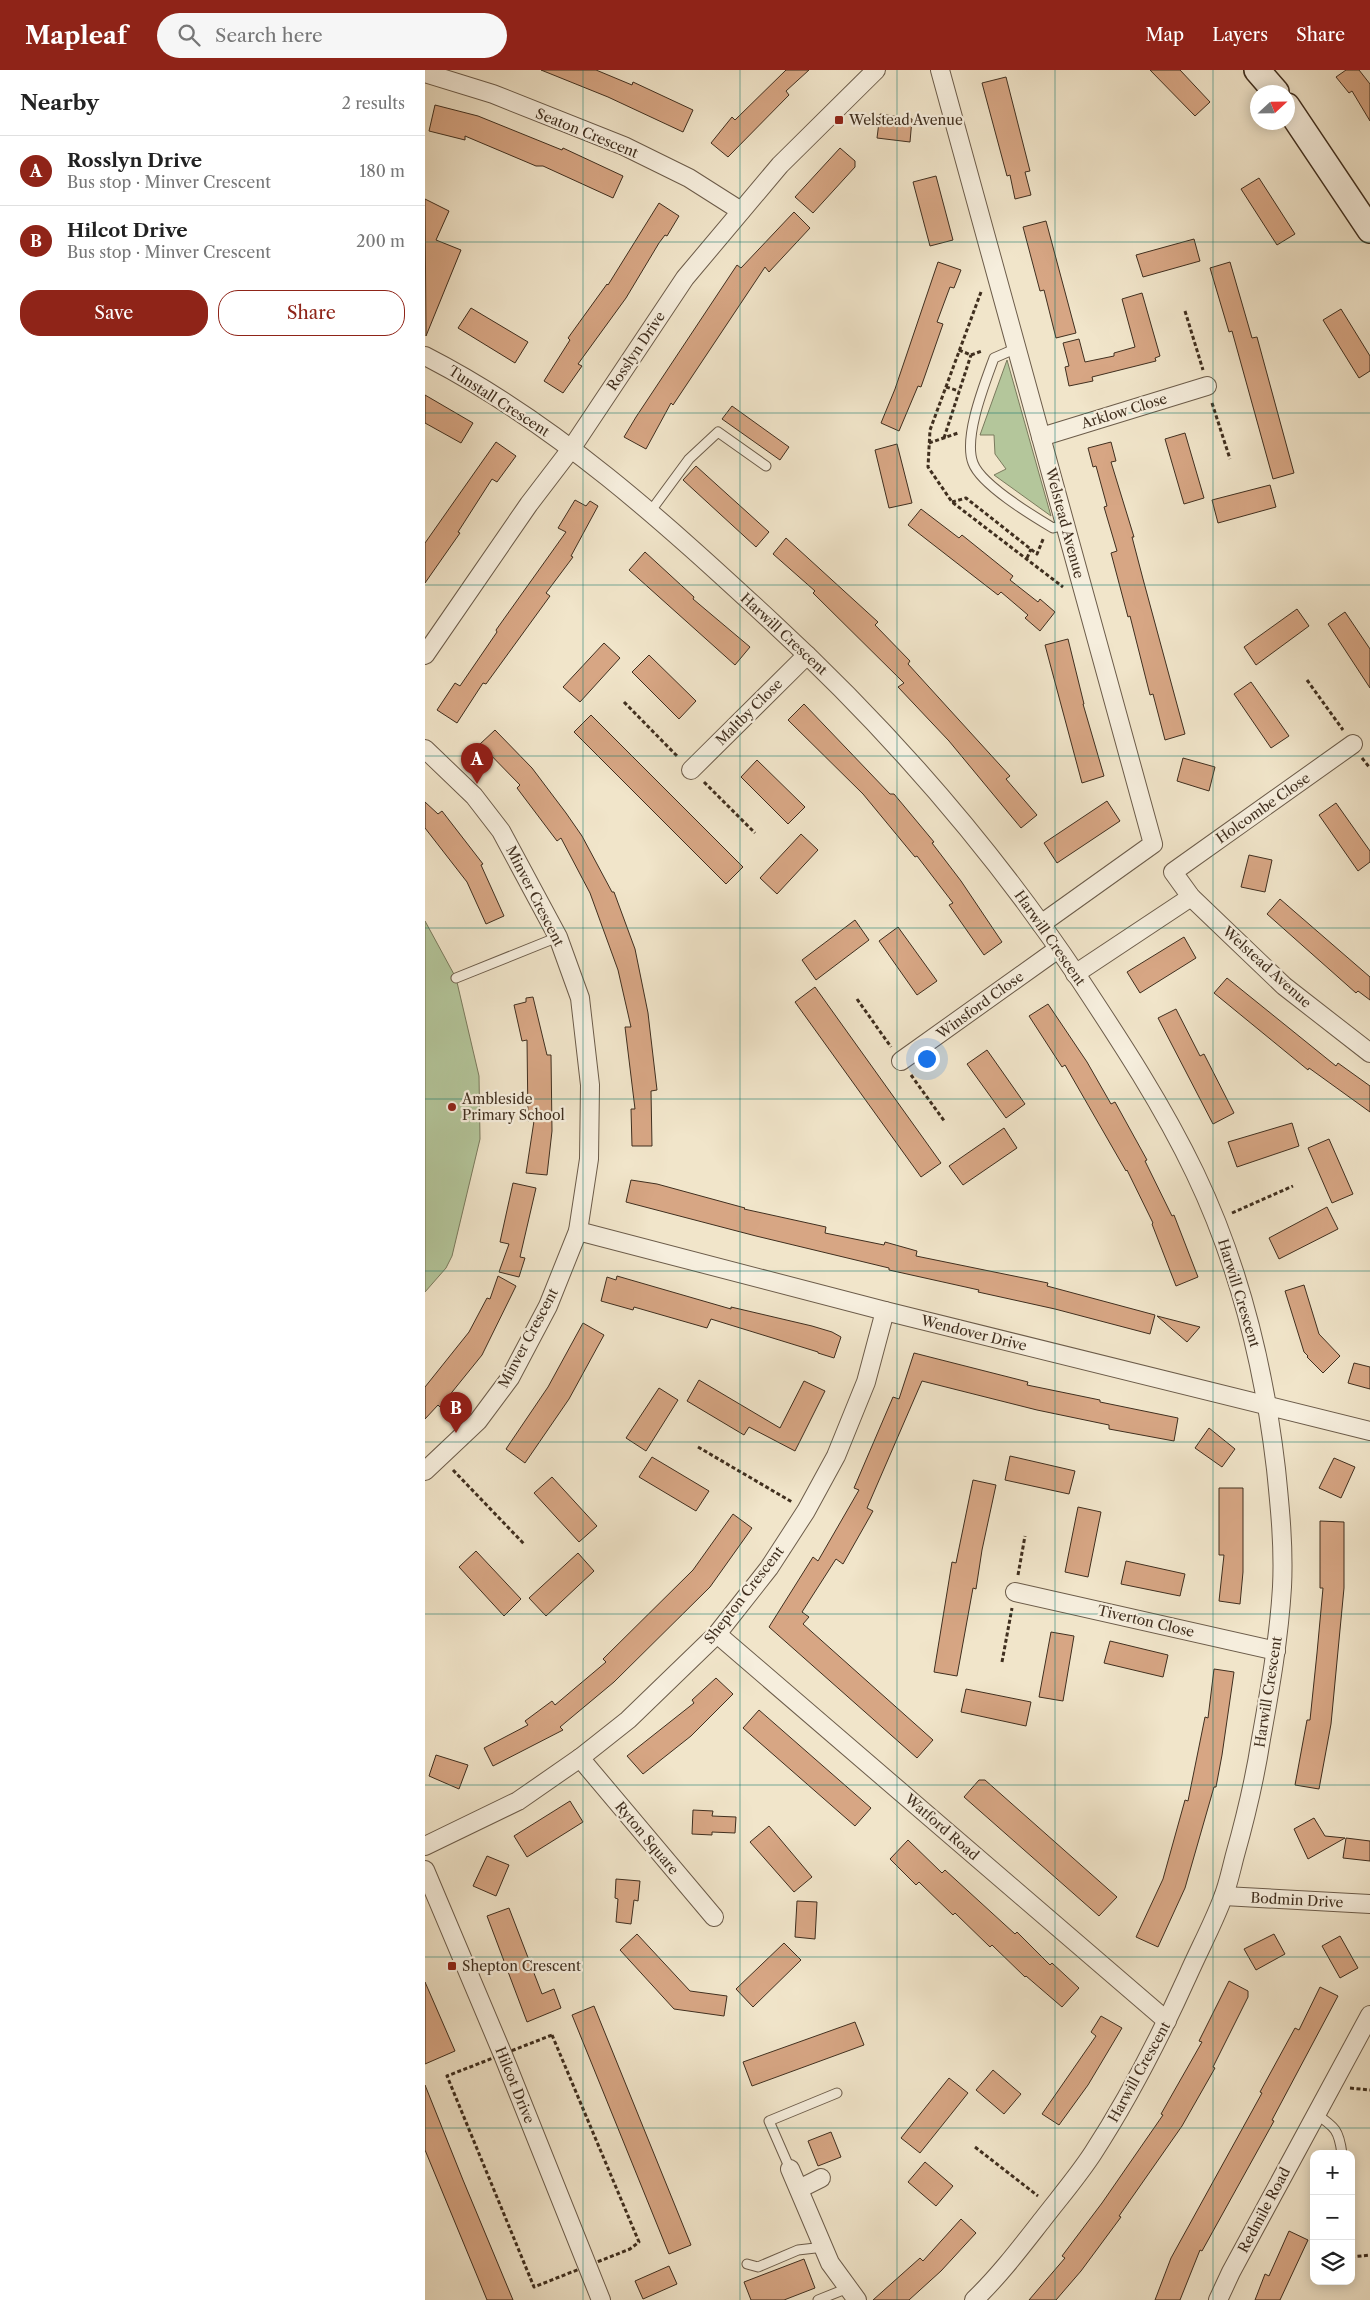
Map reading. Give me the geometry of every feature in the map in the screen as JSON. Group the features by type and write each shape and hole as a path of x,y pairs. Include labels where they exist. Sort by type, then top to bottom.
{"main road":[{"path":"1257,70 1270,85"},
{"path":"1295,118 1370,230"}],"street":[{"name":"Rosslyn Drive","path":"425,655 529,504 571,449 685,278 780,165 876,70"},
{"name":"Welstead Avenue","path":"940,70 1041,437 1059,526 1153,844 1041,924"},
{"name":"Seaton Crescent","path":"425,74 493,94 624,146 689,178 741,211"},
{"name":"Tunstall Crescent","path":"425,356 449,368 571,449"},
{"name":"Arklow Close","path":"1041,437 1207,386"},
{"name":"Harwill Crescent","path":"571,449 650,512 807,655 912,762 1006,876 1059,949 1132,1061 1168,1122 1195,1173 1216,1221 1251,1321 1269,1404 1281,1516 1283,1583 1276,1650 1255,1773 1224,1896 1167,2021 1134,2086 1095,2150 997,2278 974,2300"},
{"name":"Maltby Close","path":"691,770 807,655"},
{"name":"Holcombe Close","path":"1173,872 1353,744"},
{"name":"Minver Crescent","path":"425,749 474,796 501,831 558,937 580,998 590,1085 589,1158 578,1231 548,1306 510,1378 478,1421 425,1472"},
{"name":"Welstead Avenue","path":"1173,872 1191,897 1284,986 1370,1053"},
{"path":"1075,974 1191,897"},
{"name":"Winsford Close","path":"901,1062 1059,949"},
{"name":"Wendover Drive","path":"578,1231 885,1311 1370,1430"},
{"name":"Shepton Crescent","path":"425,1846 518,1801 580,1758 628,1720 717,1634 769,1568 807,1511 836,1456 866,1382 885,1311"},
{"name":"Tiverton Close","path":"1015,1592 1276,1650"},
{"name":"Watford Road","path":"717,1634 1167,2021"},
{"name":"Ryton Square","path":"580,1758 714,1918"},
{"name":"Hilcot Drive","path":"425,1870 503,2055 601,2300"},
{"name":"Bodmin Drive","path":"1224,1896 1370,1904"},
{"name":"Redmile Road","path":"1218,2300 1231,2272 1370,2015"},
{"path":"790,2169 830,2263 853,2294"},
{"path":"799,2188 821,2178"}],"lane":[{"path":"1017,348 994,358 973,427 971,437 973,463 985,481 1031,515 1059,526"},
{"path":"650,512 689,459 718,432 766,466"},
{"path":"457,978 558,937"},
{"path":"790,2169 769,2121 837,2093"},
{"path":"1316,2114 1334,2126 1340,2138 1342,2150"},
{"path":"747,2264 758,2267 797,2250 824,2247"},
{"path":"818,2300 853,2294"}],"path":[{"path":"944,438 971,355"},
{"path":"946,386 959,391"},
{"path":"929,443 973,427"},
{"path":"952,502 966,498 1037,554 1045,535 1059,526"},
{"path":"1027,558 1031,549"},
{"path":"1307,680 1370,768"},
{"path":"1216,1221 1293,1186"},
{"path":"698,1447 807,1511"},
{"path":"441,1458 525,1545"},
{"path":"552,2035 639,2242 631,2250 534,2287 447,2076 503,2055 552,2035"},
{"path":"975,2147 1052,2208"},
{"path":"1355,2257 1370,2255"}],"green space":[{"path":"1007,360 1051,516 994,475 1006,469 995,454 994,435 980,435"},
{"name":"Ambleside Primary School","path":"425,921 456,978 479,1076 480,1139 452,1256 446,1268 425,1292"}],"building":[{"path":"541,70 596,70 632,85 633,82 693,110 683,132 608,97"},
{"path":"786,70 809,70 786,91 789,95 728,157 711,143 732,117 735,120"},
{"path":"1150,70 1180,70 1210,102 1195,116"},
{"path":"1346,70 1359,70 1370,84 1370,121 1352,91 1349,93 1336,77"},
{"path":"1006,77 1030,171 1025,172 1031,195 1015,199 1010,175 1007,176 982,83"},
{"path":"435,105 478,116 562,150 563,148 623,176 613,198 543,166 536,166 465,136 465,140 429,131"},
{"path":"880,114 912,119 910,142 877,138"},
{"path":"840,148 855,161 855,167 813,213 795,197"},
{"path":"936,176 953,240 930,246 913,182"},
{"path":"1259,178 1295,234 1277,245 1241,189"},
{"path":"425,199 449,211 436,240 461,250 426,336"},
{"path":"659,203 679,216 667,236 665,235 659,243 626,298 578,364 582,366 563,393 544,381 570,340 568,338 608,285"},
{"path":"794,212 810,228 769,272 765,267 673,405 671,403 646,449 624,437 737,265 741,268"},
{"path":"1046,221 1076,333 1056,338 1044,290 1040,291 1023,227"},
{"path":"1194,239 1200,261 1143,277 1136,255"},
{"path":"938,262 961,270 954,288 950,287 937,322 943,324 921,387 918,386 899,431 881,423 895,389"},
{"path":"1230,262 1252,338 1257,337 1294,473 1273,479 1232,331 1229,332 1210,268"},
{"path":"1142,293 1160,356 1155,358 1156,361 1092,377 1093,381 1069,386 1065,367 1069,366 1063,343 1079,339 1085,362 1114,356 1114,353 1135,347 1122,299"},
{"path":"471,308 528,342 515,363 458,328"},
{"path":"1341,309 1370,356 1370,371 1359,378 1323,320"},
{"path":"425,395 473,423 461,443 425,423"},
{"path":"732,406 789,447 780,460 722,419"},
{"path":"1185,433 1204,498 1184,504 1165,439"},
{"path":"496,442 516,456 497,482 492,479 458,532 460,533 425,583 425,543"},
{"path":"1111,442 1116,461 1111,462 1134,537 1132,537 1185,734 1165,740 1153,694 1150,695 1130,616 1128,617 1111,553 1117,551 1104,507 1107,506 1096,466 1093,467 1088,448"},
{"path":"897,444 912,503 889,508 875,450"},
{"path":"696,466 769,532 756,547 683,480"},
{"path":"1270,485 1276,507 1218,523 1212,500"},
{"path":"575,500 586,506 590,501 598,506 571,556 573,557 546,593 550,596 486,684 483,683 457,723 437,710 455,683 460,686 497,632 496,630 566,532 558,528"},
{"path":"921,509 959,538 962,535 1013,576 1010,580 1038,602 1040,599 1055,612 1040,631 1025,618 1028,615 1001,592 998,595 908,525"},
{"path":"786,538 878,622 875,625 910,661 908,664 1010,776 1006,779 1037,815 1021,828 949,741 898,687 904,683 813,593 815,591 773,554"},
{"path":"645,552 694,597 693,599 750,647 735,665 629,570"},
{"path":"1297,609 1309,626 1256,665 1244,647"},
{"path":"1345,612 1370,649 1370,688 1328,624"},
{"path":"1068,639 1083,704 1104,776 1082,783 1045,645"},
{"path":"604,643 620,658 580,702 563,687"},
{"path":"649,655 696,701 679,719 632,672"},
{"path":"1251,682 1289,736 1271,748 1234,694"},
{"path":"804,704 890,794 894,794 934,842 932,843 961,881 1002,942 984,955 949,905 953,903 917,856 915,857 863,794 788,720"},
{"path":"591,715 743,867 726,884 574,732"},
{"path":"495,730 532,768 566,813 582,836 612,892 614,892 635,949 648,1013 657,1090 651,1091 652,1146 632,1146 631,1109 635,1109 625,1027 631,1027 618,970 590,893 561,838 557,841 517,788 520,785 480,744"},
{"path":"1183,758 1215,767 1209,791 1177,781"},
{"path":"757,760 805,807 788,824 741,777"},
{"path":"1107,801 1120,821 1057,863 1044,843"},
{"path":"425,802 438,814 442,811 483,864 481,865 504,916 486,924 467,882 425,828"},
{"path":"1336,803 1370,851 1370,862 1358,871 1319,815"},
{"path":"801,834 818,850 777,894 760,878"},
{"path":"1249,855 1272,860 1265,892 1241,887"},
{"path":"1280,899 1370,977 1370,1000 1358,991 1356,993 1267,914"},
{"path":"855,920 869,940 816,980 802,960"},
{"path":"898,927 937,981 917,995 879,941"},
{"path":"1184,937 1196,958 1140,993 1127,972"},
{"path":"1227,978 1336,1066 1338,1063 1370,1086 1370,1112 1309,1068 1308,1070 1214,993"},
{"path":"815,987 941,1163 921,1177 795,1002"},
{"path":"533,997 547,1055 551,1055 552,1131 547,1175 526,1173 534,1121 528,1121 527,1040 522,1041 514,1005 526,1002 526,998"},
{"path":"1048,1004 1087,1062 1111,1104 1115,1102 1147,1160 1145,1161 1172,1216 1174,1215 1198,1277 1176,1286 1153,1223 1127,1170 1065,1065 1062,1067 1029,1016"},
{"path":"1176,1009 1200,1056 1204,1054 1234,1113 1213,1124 1158,1018"},
{"path":"987,1050 1025,1104 1006,1118 967,1064"},
{"path":"1292,1123 1299,1146 1237,1167 1228,1142"},
{"path":"1004,1128 1017,1148 963,1185 949,1166"},
{"path":"1329,1139 1353,1194 1332,1203 1308,1148"},
{"path":"631,1180 657,1184 744,1209 826,1227 825,1233 884,1245 885,1242 917,1251 916,1256 1048,1283 1047,1286 1155,1315 1150,1334 1055,1309 978,1292 979,1290 889,1270 889,1268 626,1202"},
{"path":"513,1183 536,1188 520,1257 525,1258 519,1277 499,1272 509,1244 500,1242"},
{"path":"1327,1207 1338,1229 1279,1259 1269,1238"},
{"path":"498,1276 516,1286 482,1355 440,1407 438,1405 425,1419 425,1387 469,1332 487,1298 490,1299"},
{"path":"617,1276 731,1309 731,1307 812,1326 841,1337 834,1358 711,1319 707,1328 634,1307 633,1310 601,1301 607,1277 616,1280"},
{"path":"1304,1285 1319,1334 1340,1356 1323,1373 1304,1352 1285,1291"},
{"path":"1157,1316 1200,1327 1187,1342"},
{"path":"583,1323 604,1335 569,1399 525,1463 506,1449 548,1387"},
{"path":"914,1353 1028,1382 1027,1385 1178,1418 1174,1441 1109,1429 1109,1425 1037,1410 922,1381 867,1508 873,1511 843,1564 836,1559 802,1612 809,1617 803,1624 933,1740 917,1758 769,1627 813,1557 818,1561 859,1490 854,1488 893,1397 899,1399"},
{"path":"1354,1363 1370,1367 1370,1389 1348,1383"},
{"path":"699,1380 780,1428 804,1381 825,1391 795,1451 749,1427 744,1435 687,1401"},
{"path":"659,1388 678,1400 646,1451 626,1438"},
{"path":"1209,1428 1235,1449 1222,1467 1195,1448"},
{"path":"1010,1456 1075,1471 1069,1494 1005,1480"},
{"path":"652,1457 709,1491 696,1511 639,1477"},
{"path":"1334,1458 1355,1467 1341,1498 1319,1488"},
{"path":"552,1477 597,1526 579,1542 534,1493"},
{"path":"973,1480 996,1485 976,1589 973,1588 957,1676 934,1672 952,1562 956,1563"},
{"path":"1219,1488 1243,1488 1243,1572 1240,1604 1219,1601 1224,1555 1219,1555"},
{"path":"1078,1507 1101,1512 1088,1577 1065,1572"},
{"path":"733,1514 752,1528 710,1587 614,1682 560,1727 563,1730 493,1766 484,1748 528,1725 525,1721 552,1701 555,1705 606,1662 603,1659 693,1570"},
{"path":"1320,1521 1344,1522 1344,1588 1331,1724 1319,1789 1295,1785 1307,1720 1310,1720 1317,1653 1323,1588 1320,1588"},
{"path":"476,1551 521,1599 504,1616 459,1567"},
{"path":"578,1553 594,1571 546,1616 529,1598"},
{"path":"1126,1561 1185,1574 1180,1596 1121,1584"},
{"path":"1051,1632 1074,1636 1063,1701 1039,1697"},
{"path":"1110,1641 1168,1655 1163,1677 1104,1663"},
{"path":"1214,1669 1234,1672 1216,1787 1214,1787 1185,1888 1158,1947 1136,1937 1163,1879 1185,1800 1188,1801 1205,1717 1208,1718"},
{"path":"716,1678 733,1694 691,1736 643,1774 627,1756 694,1703 692,1700"},
{"path":"966,1689 1031,1702 1026,1726 961,1712"},
{"path":"759,1710 871,1808 855,1826 743,1728"},
{"path":"436,1755 468,1765 459,1789 429,1776"},
{"path":"979,1780 985,1780 1117,1897 1099,1916 964,1797"},
{"path":"570,1801 583,1822 527,1857 514,1836"},
{"path":"693,1810 713,1811 712,1816 736,1817 735,1833 712,1832 712,1835 692,1834"},
{"path":"1314,1818 1325,1836 1345,1838 1308,1859 1294,1829"},
{"path":"769,1826 812,1877 794,1892 750,1842"},
{"path":"1346,1838 1370,1841 1370,1861 1343,1858"},
{"path":"908,1840 942,1873 945,1870 1015,1934 1017,1932 1050,1965 1052,1963 1079,1988 1062,2007 1025,1977 992,1945 990,1947 955,1913 953,1915 919,1882 916,1885 890,1859"},
{"path":"487,1856 509,1865 496,1896 473,1886"},
{"path":"616,1879 640,1881 638,1901 634,1900 631,1924 616,1922 618,1899 615,1898"},
{"path":"797,1901 817,1902 815,1939 795,1937"},
{"path":"509,1908 542,1994 554,1989 561,2008 527,2022 487,1916"},
{"path":"637,1934 690,1991 727,1996 724,2016 674,2009 620,1950"},
{"path":"1274,1934 1285,1954 1256,1970 1244,1949"},
{"path":"1340,1936 1358,1968 1340,1978 1322,1946"},
{"path":"784,1943 801,1960 753,2007 736,1989"},
{"path":"1229,1981 1248,1991 1248,1997 1213,2067 1215,2068 1182,2126 1119,2216 1121,2217 1081,2271 1056,2300 1029,2300 1065,2258 1062,2256 1102,2203 1163,2115 1161,2114 1202,2042 1199,2041"},
{"path":"425,1982 455,2051 425,2064"},
{"path":"1320,1987 1338,1996 1272,2120 1274,2121 1202,2251 1200,2250 1180,2300 1155,2300 1171,2258 1262,2093 1260,2092 1295,2028 1299,2030"},
{"path":"594,2006 691,2245 669,2254 572,2015"},
{"path":"1101,2016 1122,2028 1088,2085 1059,2125 1042,2114 1096,2036 1091,2032"},
{"path":"855,2022 864,2045 752,2086 743,2062"},
{"path":"993,2070 1021,2094 1004,2114 976,2090"},
{"path":"949,2078 968,2093 920,2153 901,2138"},
{"path":"425,2085 513,2300 487,2300 425,2150"},
{"path":"831,2132 841,2157 818,2166 808,2141"},
{"path":"925,2162 953,2186 936,2206 908,2182"},
{"path":"961,2219 976,2233 941,2271 909,2300 873,2300 920,2258 923,2261"},
{"path":"1289,2231 1308,2240 1280,2300 1255,2300 1265,2274 1269,2276"},
{"path":"804,2259 815,2288 784,2300 751,2300 744,2282"},
{"path":"669,2266 677,2284 643,2299 635,2281"}],"place":[{"name":"Welstead Avenue","path":"839,120"},
{"name":"Rosslyn Drive","path":"477,784"},
{"name":"Ambleside Primary School","path":"452,1107"},
{"name":"Hilcot Drive","path":"456,1433"},
{"name":"Shepton Crescent","path":"452,1966"}]}
